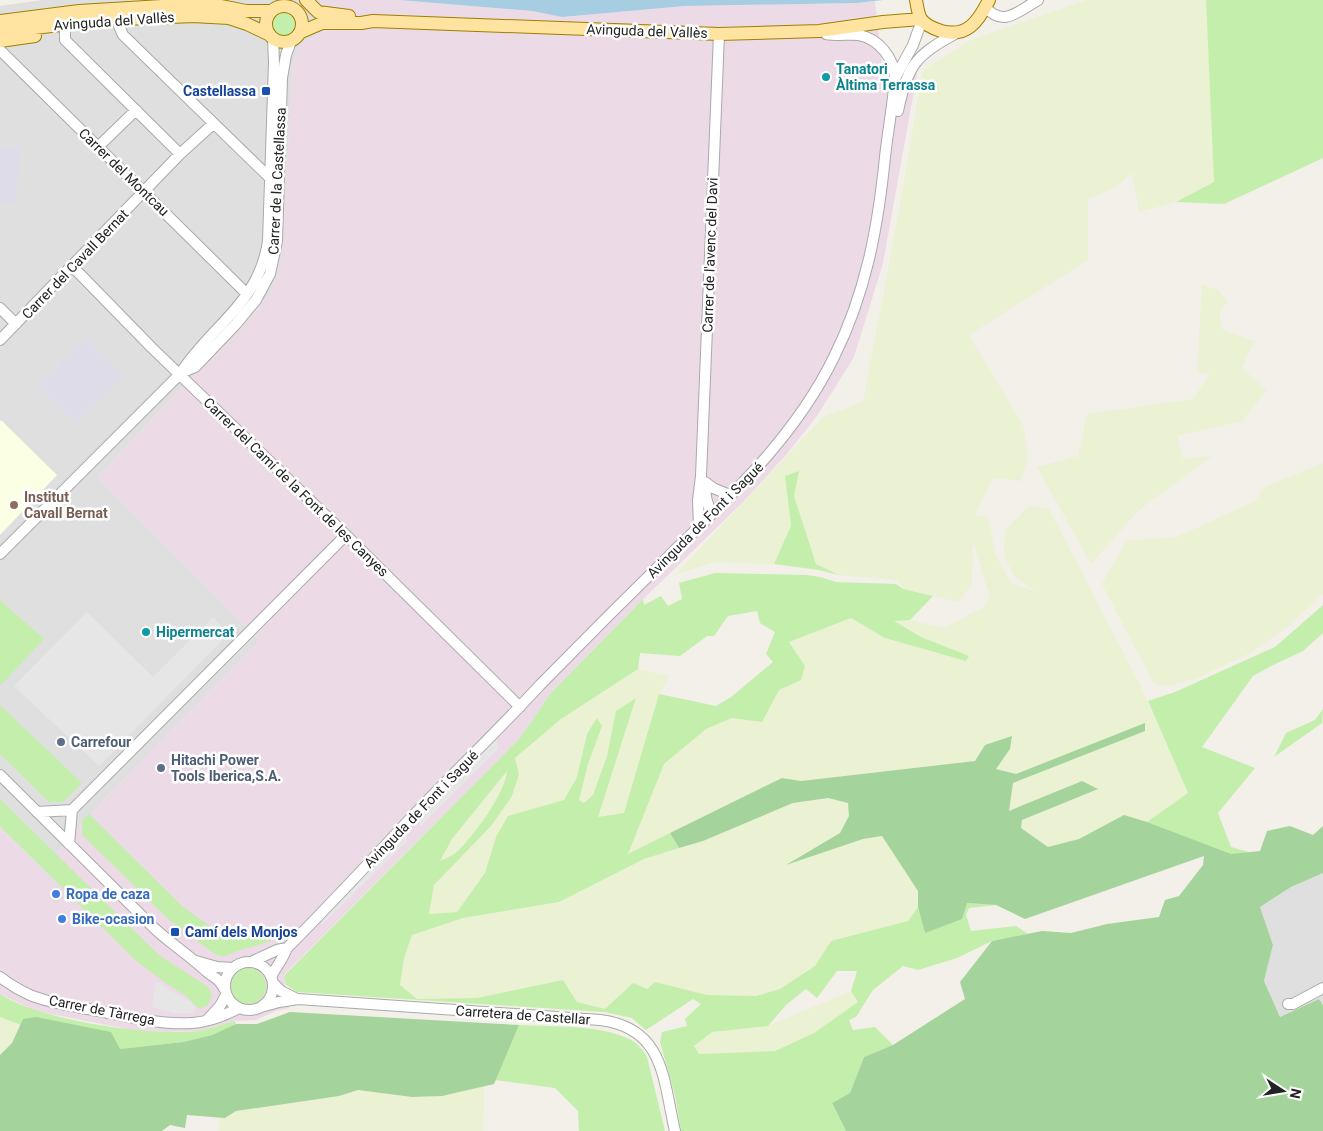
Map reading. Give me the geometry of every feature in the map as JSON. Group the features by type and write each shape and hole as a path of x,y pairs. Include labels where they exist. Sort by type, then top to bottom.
{"main road":[{"path":"301,16 306,0 318,12"},
{"path":"919,12 937,30 955,34 962,32 974,23 987,4"},
{"name":"Avinguda del Vallès","path":"0,22 79,11 162,6 216,5 246,11 274,7"},
{"path":"282,5 293,7 301,16 303,24 301,32 291,41 282,42 271,37 266,25 274,7 282,5"},
{"name":"Avinguda del Vallès","path":"301,16 318,12 373,21 719,34 819,31 883,22 919,12"},
{"name":"Avinguda del Vallès","path":"0,32 122,18 184,16 229,18 247,24 271,37"},
{"name":"Avinguda del Vallès","path":"0,41 65,31 119,26 219,22 229,18"},
{"name":"Avinguda del Vallès","path":"301,32 322,23 361,23 373,21"}],"street":[{"path":"987,4 994,16 1004,18 1038,0"},
{"path":"895,78 916,41 919,12"},
{"name":"Avinguda del Vallès","path":"119,26 123,35 271,179"},
{"name":"Avinguda del Vallès","path":"65,31 64,40 180,154"},
{"name":"Avinguda de Font i Sagué","path":"272,980 277,965 284,957 287,948 540,685 764,462 799,418 834,357 854,309 866,272 873,247 884,180 895,78 895,71 889,57 876,42 860,36 831,34 819,31"},
{"name":"Carrer de l'avenc del Davi","path":"699,526 698,500 703,479 719,34"},
{"path":"884,180 903,87 909,74 923,53 955,34"},
{"name":"Carrer de la Castellassa","path":"0,554 180,374 189,360 232,314 247,294 263,267 266,254 271,179 274,63 271,37"},
{"name":"Carrer de la Castellassa","path":"180,374 195,367 236,324 256,300 270,274 275,257 278,233 282,78 286,55 291,41"},
{"name":"Carrer del Montcau","path":"0,50 247,294"},
{"path":"99,146 136,110"},
{"name":"Carrer del Cavall Bernat","path":"0,340 180,154 214,124"},
{"name":"Carrer del Camí de la Font de les Canyes","path":"72,266 152,348 346,535 520,707"},
{"path":"0,308 16,324"},
{"path":"703,479 713,488 730,495"},
{"name":"Carrer de l'avenc del Davi","path":"703,479 711,515"},
{"path":"69,844 72,810 346,535"},
{"path":"0,775 170,943 219,980 225,993 230,1002 239,1008 250,1010 261,1007 270,997 272,980 261,965 251,962 239,964 232,968 225,980 225,993 220,1006 209,1018"},
{"path":"37,812 72,810"},
{"name":"Avinguda de Font i Sagué","path":"251,962 277,950 287,948"},
{"path":"196,961 217,967 232,968"},
{"name":"Carrer de Tàrrega","path":"0,977 29,995 70,1006 164,1022 192,1023 209,1018 219,1018 239,1008"},
{"name":"Carretera de Castellar","path":"272,980 280,991 298,999"},
{"path":"1288,1004 1293,1004 1323,988"},
{"name":"Carretera de Castellar","path":"261,1007 298,999 600,1020 619,1024 639,1034 654,1052 660,1065 674,1131"}],"shaded area":[{"path":"42,0 321,0 316,35 300,45 293,62 282,253 273,289 244,326 183,386 98,477 260,641 113,790 42,869 0,828 0,6"},
{"path":"321,0 399,0 532,11 562,17 685,6 857,3 875,1 883,73 917,74 883,263 854,357 817,416 786,455 743,502 629,613 550,694 520,738 284,975 289,1008 276,1011 256,1020 235,1021 199,1031 167,1032 132,1030 36,1011 0,994 0,828 42,869 113,790 260,641 98,477 183,386 244,326 273,289 282,253 293,62 300,45 316,35"},
{"path":"1086,0 1206,0 1214,182 1176,202 1139,212 1132,173 1113,189 1088,199 1088,260 969,335 1023,425 1028,457 1021,481 993,478 975,515 988,517 996,556 1011,583 1037,592 1014,576 1004,555 1006,529 1029,506 1049,509 1143,691 1188,793 1147,822 1124,815 1079,839 1048,847 1021,828 1022,820 1097,789 1081,781 1009,812 1012,783 1144,731 1145,724 1016,774 996,769 1010,749 985,745 975,761 801,781 782,778 627,855 664,764 706,729 732,718 762,721 779,690 801,680 805,666 789,642 851,618 885,638 966,661 969,656 921,637 893,620 910,620 944,628 984,607 990,596 973,541 972,584 958,602 903,589 896,580 839,575 816,564 794,496 799,471 785,476 791,526 774,564 715,562 676,574 823,417 863,402 923,70 971,40"},
{"path":"0,147 21,148 15,204 0,203"},
{"path":"1202,284 1217,290 1228,301 1219,314 1223,330 1254,341 1242,368 1267,390 1242,421 1177,436 1183,459 1212,456 1139,510 1091,564 1037,467 1078,456 1087,414 1193,399 1210,374 1197,372"},
{"path":"87,338 124,376 77,424 38,386"},
{"name":"Institut Cavall Bernat","path":"1,420 57,475 0,535 0,422"},
{"path":"1323,463 1323,594 1290,625 1250,653 1195,679 1166,686 1154,684 1102,584 1126,541 1177,537 1255,501 1265,487"},
{"path":"87,612 153,677 213,617 228,634 99,766 14,686"},
{"path":"638,669 669,676 659,694 624,813 598,817 636,698 616,711 607,756 593,795 584,803 579,800 588,764 587,734 577,777 564,800 540,807 496,837 485,873 457,912 429,914 434,885 491,826 519,774 515,758 561,719"},
{"path":"497,739 498,749 420,827 419,818"},
{"path":"508,770 503,788 474,834 454,854 439,862 452,839"},
{"path":"828,798 848,803 849,816 840,833 789,864 863,839 882,836 918,891 918,907 908,921 831,941 815,966 780,989 756,996 707,995 655,982 647,989 605,1009 577,1002 563,980 477,998 417,999 400,985 404,958 412,935 463,918 559,902 644,859 703,841 793,803"},
{"path":"407,830 407,841 322,925 322,916"},
{"path":"1323,873 1323,1005 1319,999 1280,1017 1264,981 1273,945 1260,907 1291,887"},
{"path":"157,982 191,1002 195,1006 194,1013 173,1013 152,1007"},
{"path":"851,991 858,1002 814,1033 775,1051 699,1054 694,1046 712,1032 768,1026"},
{"path":"0,1017 21,1025 12,1043 0,1055"},
{"path":"484,1086 483,1131 218,1131 220,1117 225,1118 236,1111 339,1096 358,1090 412,1097 442,1096"}],"green space":[{"path":"1206,0 1323,0 1323,158 1224,204 1176,202 1214,182"},
{"path":"284,11 293,15 297,24 293,33 284,37 275,33 271,24 275,15"},
{"path":"799,471 794,496 816,564 839,575 819,570 774,564 791,526 785,476"},
{"path":"715,573 807,575 836,582 896,584 903,589 933,596 910,620 894,621 921,637 969,656 966,661 885,638 851,618 789,642 805,666 801,680 779,690 762,722 732,718 706,729 664,764 628,854 670,833 679,848 644,859 559,902 463,918 412,935 404,958 400,985 417,999 477,998 563,980 577,1002 605,1009 633,983 647,989 655,982 707,995 756,996 780,989 815,966 831,941 908,921 918,907 925,933 967,903 996,905 969,908 966,915 971,931 1016,926 1028,934 992,941 957,958 918,970 903,966 873,990 856,1017 849,1020 853,1030 875,1027 893,1045 864,1057 850,1093 832,1103 846,1131 681,1131 675,1095 660,1042 662,1032 687,1026 685,1019 701,1004 693,999 646,1030 632,1018 604,1012 297,992 286,985 284,976 520,738 550,694 643,599 644,605 661,596 668,606 682,599 679,583","holes":["757,611 760,623 775,632 766,654 773,662 731,697 716,706 659,694 624,813 598,817 636,698 616,711 607,756 593,795 584,803 579,800 588,764 602,726 597,718 587,734 577,777 564,800 508,816 496,837 485,873 457,912 429,914 434,885 491,826 512,796 519,774 515,758 561,719 638,669 640,653 680,656 707,636 714,636 728,616","507,771 501,791 478,828 461,848 440,861 452,839","837,971 857,971 851,991 858,1002 814,1033 775,1051 699,1054 694,1046 712,1032 768,1026 786,1005 806,989 817,998"]},
{"path":"0,600 44,639 0,686"},
{"path":"1323,605 1323,633 1303,651 1253,676 1202,747 1255,768 1218,813 1231,847 1249,852 1231,855 1147,822 1188,793 1148,701 1175,692 1275,647"},
{"path":"0,705 82,783 63,802 49,802 0,754"},
{"path":"1323,709 1322,723 1274,757 1286,733 1315,720"},
{"path":"1145,723 1145,731 1013,783 1009,811 1082,781 1098,789 1022,820 1021,828 1048,847 1079,839 1124,815 1231,854 1260,851 1267,831 1290,826 1313,835 1323,826 1323,873 1291,887 1260,907 1273,945 1264,981 1280,1017 1319,999 1323,1005 1323,1131 846,1131 832,1103 850,1093 864,1057 893,1045 965,999 960,982 992,941 1042,931 1071,933 1107,924 1159,917 1165,900 1179,896 1203,865 1204,856 1025,919 996,905 967,903 962,919 925,933 918,907 918,891 882,836 863,839 786,865 840,833 849,816 848,803 828,798 793,803 703,841 679,848 670,833 782,778 801,781 975,761 985,745 1012,736 1010,749 996,769 1016,774"},
{"path":"0,799 159,955 208,987 212,995 208,1005 199,1009 186,996 135,960 0,826"},
{"path":"89,814 183,907 221,934 227,935 245,931 280,933 265,943 227,956 220,956 214,953 168,919 82,835 82,821"},
{"path":"248,968 255,969 261,973 265,979 265,993 261,999 255,1003 248,1004 241,1003 235,999 231,993 230,986 231,979 235,973 241,969"},
{"path":"0,994 19,1004 42,1012 68,1019 124,1029 177,1032 198,1031 235,1021 236,1024 212,1035 183,1042 120,1049 23,1019 21,1025 0,1017"},
{"path":"290,1012 519,1025 494,1084 442,1096 412,1097 358,1090 339,1096 236,1111 225,1118 187,1115 185,1128 170,1125 162,1131 0,1131 0,1055 12,1043 23,1019 36,1017 111,1032 120,1049 183,1042 212,1035 236,1024 257,1024"},
{"path":"519,1025 562,1026 605,1031 634,1042 647,1057 665,1131 579,1131 578,1111 555,1088 495,1080"}],"water":[{"path":"399,0 883,0 857,3 685,6 562,17 532,11"}],"place":[{"name":"Tanatori Àltima Terrassa","path":"826,77"},
{"name":"Castellassa","path":"266,91"},
{"name":"Institut Cavall Bernat","path":"14,505"},
{"name":"Hipermercat","path":"146,632"},
{"name":"Carrefour","path":"61,742"},
{"name":"Hitachi Power Tools Iberica,S.A.","path":"161,768"},
{"name":"Ropa de caza","path":"56,894"},
{"name":"Bike-ocasion","path":"62,919"},
{"name":"Camí dels Monjos","path":"175,932"}]}
